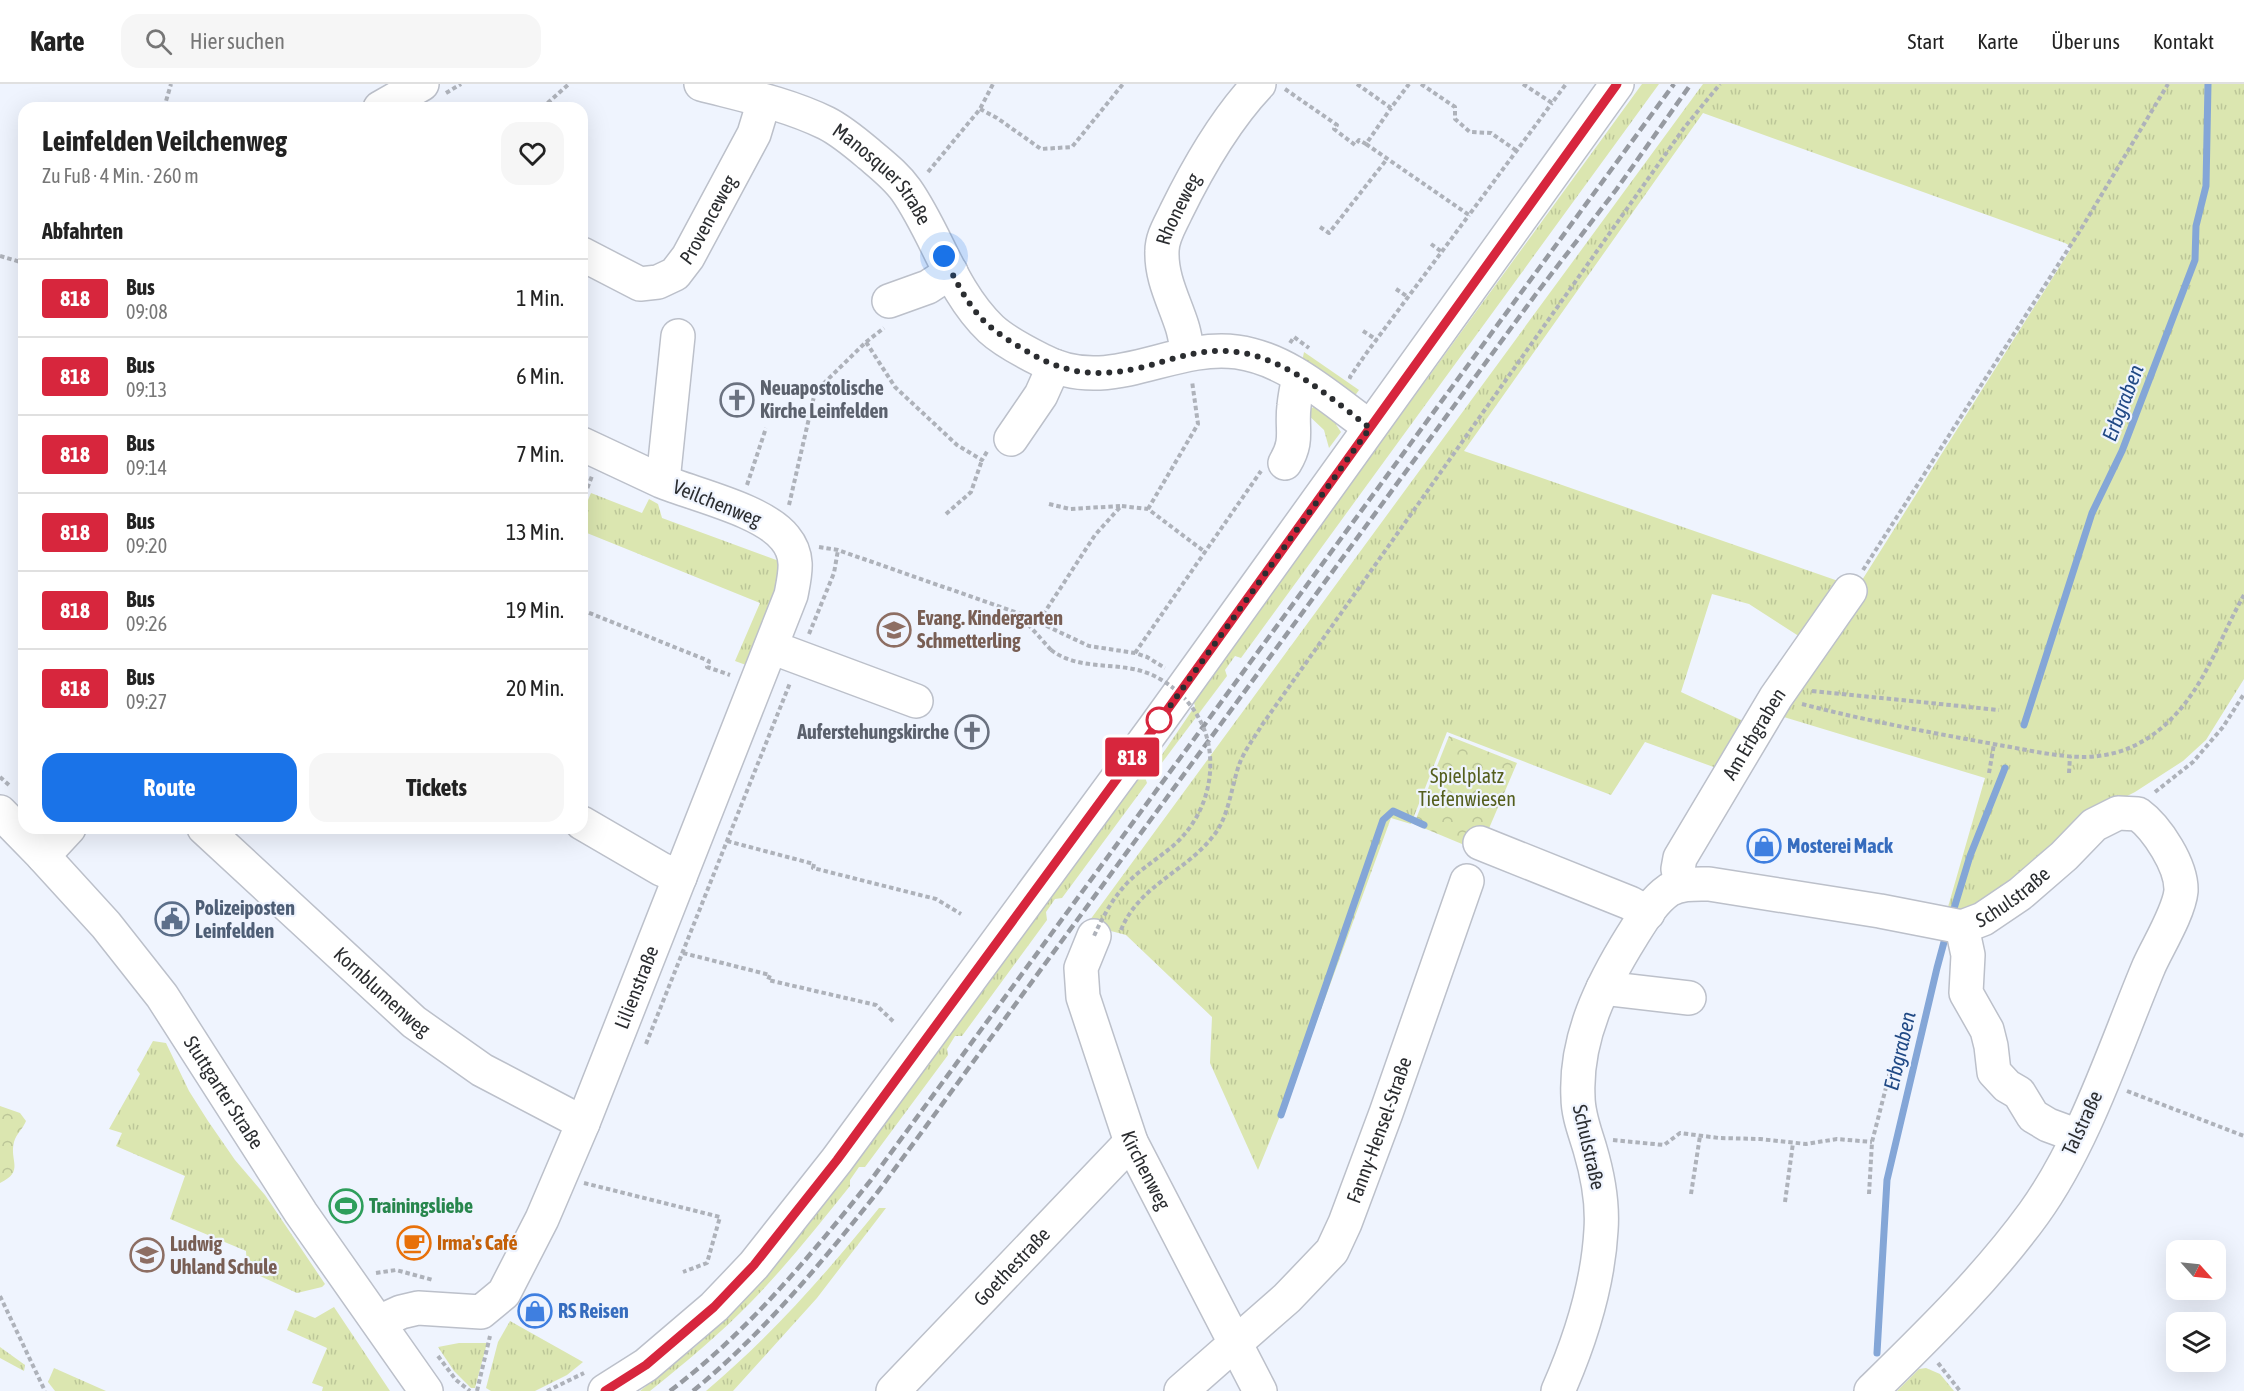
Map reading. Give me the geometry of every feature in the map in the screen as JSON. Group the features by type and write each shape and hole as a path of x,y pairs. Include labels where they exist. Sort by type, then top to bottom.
{"street":[{"path":"391,102 422,84"},
{"name":"Manosquer Straße","path":"700,84 795,110 828,124 850,139 889,171 905,190 928,226 973,309 993,330 1054,366 1085,373 1101,373 1137,368 1205,351 1237,352 1265,359 1299,377 1370,428"},
{"name":"Rhoneweg","path":"1188,354 1182,327 1165,280 1163,238 1186,190 1216,140 1241,103 1258,84"},
{"path":"605,1391 646,1365 714,1307 754,1265 837,1160 1085,822 1617,84"},
{"name":"Provenceweg","path":"588,257 640,284 658,282 675,274 687,257 754,134 764,101"},
{"path":"889,301 928,287 951,272"},
{"path":"663,481 678,336"},
{"path":"1002,440 1041,395 1054,366"},
{"path":"1274,465 1292,451 1294,407 1299,377"},
{"name":"Veilchenweg","path":"588,447 663,481 765,520 784,539"},
{"name":"Lilienstraße","path":"379,1323 401,1312 418,1308 482,1312 504,1293 526,1252 583,1123 791,595 797,565 784,539"},
{"name":"Am Erbgraben","path":"1681,885 1678,869 1680,858 1781,690 1850,591"},
{"path":"771,647 916,701"},
{"name":"Stuttgarter Straße","path":"0,812 18,830"},
{"name":"Schulstraße","path":"1950,925 1983,919 2020,894 2064,856 2094,825 2118,813 2138,814"},
{"name":"Talstraße","path":"1872,1391 1994,1264 2017,1236 2049,1192 2078,1136 2179,901 2180,879 2168,850 2155,829 2138,814"},
{"path":"588,826 661,869 680,877"},
{"name":"Stuttgarter Straße","path":"22,834 106,925 162,996 301,1213 426,1391"},
{"path":"44,856 64,834"},
{"name":"Kornblumenweg","path":"210,834 414,1022 482,1070 583,1123"},
{"path":"1480,843 1630,903 1648,913"},
{"name":"Fanny-Hensel-Straße","path":"1180,1391 1324,1262 1339,1239 1409,1049 1467,880"},
{"path":"1681,885 1709,884 1756,890 1880,910 1950,925 1968,955 1966,993 1987,1030 1994,1072 2007,1086 2019,1094 2033,1116 2048,1125 2078,1136"},
{"name":"Schulstraße","path":"1558,1391 1578,1340 1599,1253 1601,1200 1580,1114 1578,1076 1587,1026 1603,988 1623,950 1660,898 1681,885"},
{"name":"Kirchenweg","path":"1107,934 1081,968 1083,997 1131,1142 1260,1391"},
{"path":"1603,988 1689,998"},
{"name":"Goethestraße","path":"892,1391 1131,1142"}],"path":[{"path":"166,102 171,84"},
{"path":"549,102 569,84"},
{"path":"928,172 980,109 993,84"},
{"path":"980,109 1041,149 1072,147 1123,84"},
{"path":"1278,84 1337,125 1334,129 1355,145 1359,140 1366,144 1469,215"},
{"path":"1357,84 1391,108"},
{"path":"1366,144 1409,84"},
{"path":"1421,84 1455,107 1455,119 1470,132 1491,133 1517,151"},
{"path":"1523,84 1552,103"},
{"path":"1357,382 1350,377 1566,84"},
{"path":"1107,934 1133,910 1147,892 1192,858 1215,834 1227,806 1239,764 1262,725 1677,138 1720,84"},
{"path":"1850,591 2081,229 2168,84"},
{"path":"1320,227 1329,233 1387,159"},
{"path":"1431,244 1442,252"},
{"path":"0,256 18,261"},
{"path":"1396,289 1408,297"},
{"path":"1363,331 1377,340"},
{"path":"982,460 957,445 895,387 866,342 815,392 788,509 784,539 838,550 1039,621 1089,646 1147,657 1171,672"},
{"path":"1148,509 1198,424 1188,354"},
{"path":"739,510 766,429"},
{"path":"946,514 971,492 982,460 1002,440"},
{"path":"1135,653 1205,552 1274,465"},
{"path":"1049,504 1070,509 1121,506 1148,509 1205,552"},
{"path":"1039,621 1095,535 1121,506"},
{"path":"1781,690 1836,713 1918,731 2070,756 2097,757 2123,751 2147,740 2167,724 2186,704 2199,685 2244,595"},
{"path":"588,612 709,661 707,667 722,672"},
{"path":"1018,613 1051,650 1072,662 1129,668 1158,678 1174,688 1190,705 1201,723 1210,751 1209,787 1195,820 1173,846 1129,881 1106,913 1107,934"},
{"path":"1781,690 1999,710"},
{"path":"2138,814 2150,797 2193,762 2223,728 2244,694"},
{"path":"1989,772 1994,744"},
{"path":"2069,774 2070,756"},
{"path":"727,841 814,864 813,868 936,899 961,914"},
{"path":"683,953 770,975 768,980 876,1005 895,1023"},
{"path":"1869,1194 1872,1142 1891,1068"},
{"path":"2102,1081 2244,1136"},
{"path":"1590,1149 1616,1139 1664,1145 1680,1133 1806,1144 1837,1139 1872,1142"},
{"path":"1691,1194 1700,1136"},
{"path":"1785,1202 1793,1143"},
{"path":"578,1182 720,1217 707,1263 683,1272"},
{"path":"0,1296 45,1391"},
{"path":"1921,1341 1960,1391"}],"green space":[{"path":"1642,84 1659,84 1241,658 1235,656 1225,670 1227,676 1161,764 1155,765 1195,706 1193,700"},
{"path":"1703,84 2244,84 2244,679 2206,740 2183,761 2135,792 2082,819 2008,898 1946,914 1985,778 1777,715 2072,247 1703,113 1464,451 1844,583 1808,642 1749,604 1712,594 1681,692 1754,726 1730,773 1645,742 1611,795 1447,732 1411,824 1391,818 1300,1067 1258,1170 1210,1063 1212,1017 1126,935 1092,926 1090,920"},
{"path":"1304,352 1359,390 1354,397 1302,362"},
{"path":"1317,405 1329,414 1341,432 1329,448 1324,430 1305,412"},
{"path":"591,493 642,513 649,499 658,504 662,518 779,561 778,584 746,665 735,661 760,603 588,533 588,500"},
{"name":"Spielplatz Tiefenwiesen","path":"1449,736 1517,763 1487,833 1474,849 1414,824"},
{"path":"1139,775 1145,777 1147,783 1062,898 1055,899 1046,912 1047,920 962,1036 955,1036 947,1049 948,1055 865,1167 859,1167 850,1180 850,1186 802,1246 727,1325 650,1391 640,1391 696,1346 741,1304 779,1261 930,1062"},
{"path":"153,1041 166,1043 189,1091 208,1121 235,1160 265,1195 325,1284 322,1287 297,1293 247,1270 246,1251 170,1219 185,1176 116,1146 122,1133 109,1129 140,1074 137,1070"},
{"path":"0,1106 20,1113 26,1121 14,1142 14,1170 8,1179 0,1183"},
{"path":"879,1208 886,1208 817,1298 733,1391 706,1391 797,1304"},
{"path":"334,1307 390,1391 322,1391 323,1387 312,1383 327,1348 287,1330 295,1310 315,1318"},
{"path":"510,1321 583,1362 567,1375 535,1391 491,1391 486,1388 498,1342"},
{"path":"459,1343 487,1343 475,1388 471,1388 454,1371 438,1347"},
{"path":"0,1347 25,1365 24,1371 0,1358"},
{"path":"54,1368 106,1391 55,1391 48,1382"},
{"path":"1926,1368 1940,1374 1954,1391 1897,1391 1919,1369"}],"waterway":[{"name":"Erbgraben","path":"2024,725 2092,513 2122,451 2195,260 2196,226 2206,186 2208,84"},
{"name":"Erbgraben","path":"1952,915 1970,856 2005,768"},
{"path":"1281,1115 1383,820 1393,811 1424,825"},
{"name":"Erbgraben","path":"1877,1353 1887,1180 1947,931"}],"railway":[{"path":"670,1391 726,1344 777,1292 871,1180 1674,84"},
{"path":"693,1391 768,1321 815,1269 880,1189 1536,294 1616,190 1691,84"}],"bus line":[{"name":"818","path":"605,1391 646,1365 714,1307 754,1265 837,1160 1155,727 1617,84"}],"place":[{"name":"Neuapostolische Kirche Leinfelden","path":"737,400"},
{"name":"Evang. Kindergarten Schmetterling","path":"894,630"},
{"name":"Auferstehungskirche","path":"972,732"},
{"name":"Mosterei Mack","path":"1764,846"},
{"name":"Polizeiposten Leinfelden","path":"172,919"},
{"name":"Trainingsliebe","path":"346,1206"},
{"name":"Irma's Café","path":"414,1243"},
{"name":"Ludwig Uhland Schule","path":"147,1255"},
{"name":"RS Reisen","path":"535,1311"}],"route":[{"path":"944,256 973,309 993,330 1054,366 1085,373 1101,373 1137,368 1205,351 1237,352 1278,365 1299,377 1370,428 1155,727 1159,720"}]}
